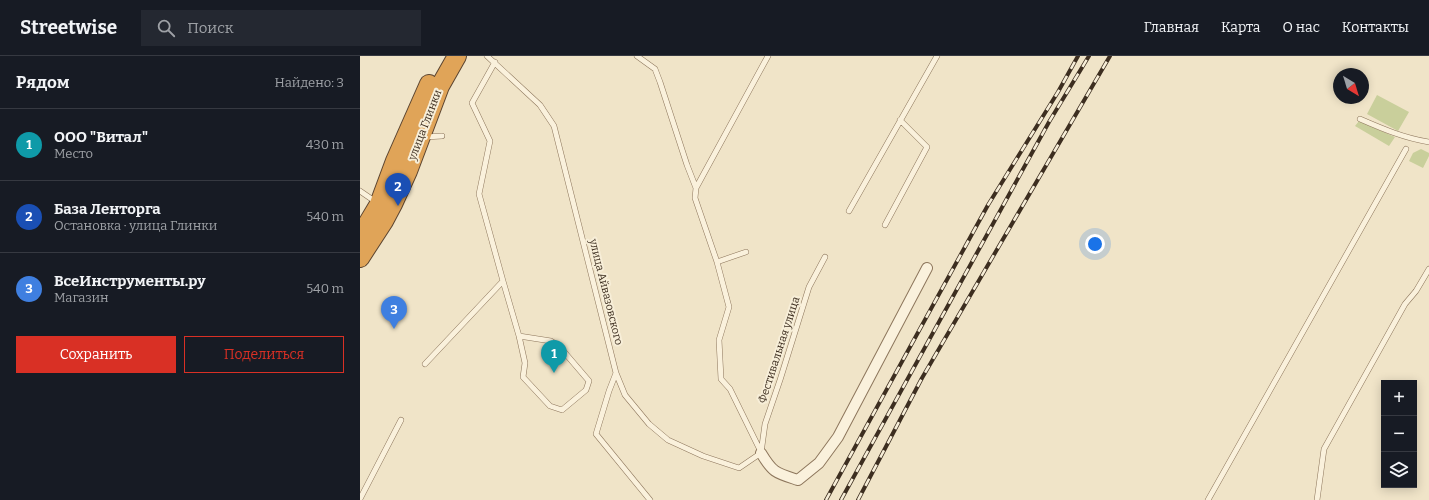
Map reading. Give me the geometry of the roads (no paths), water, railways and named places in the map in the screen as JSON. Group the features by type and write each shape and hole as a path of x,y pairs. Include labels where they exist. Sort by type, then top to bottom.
{"highway":[{"name":"улица Глинки","path":"360,236 379,204 395,161 442,56"},
{"name":"улица Глинки","path":"360,258 393,204 421,137 440,86 457,56"}],"street":[{"path":"762,453 770,467 780,474 798,480 819,463 838,438 927,268"}],"lane":[{"name":"улица Айвазовского","path":"487,56 540,106 554,126 616,373 625,395 649,424 668,440 704,456 739,468 762,453"},
{"path":"637,56 655,69 696,188"},
{"path":"762,453 730,389 721,379 719,340 729,306 717,262 695,198 696,188 768,56"},
{"path":"849,211 937,56"},
{"path":"495,62 472,103 490,141 479,194 520,336 525,363 523,377 550,406 562,410 586,390 589,381 559,346 550,341 520,336"},
{"path":"1360,119 1387,131 1415,140 1429,142"},
{"path":"885,225 927,147 900,120"},
{"path":"421,137 442,136"},
{"path":"1208,500 1406,149"},
{"path":"360,191 379,204"},
{"path":"717,262 746,252"},
{"name":"Фестивальная улица","path":"762,453 765,424 809,287 824,257"},
{"path":"1317,500 1324,449 1405,304 1429,269"},
{"path":"425,364 503,281"},
{"path":"616,373 596,434 650,500"},
{"path":"360,499 401,420"}],"railway":[{"path":"826,500 988,205 1058,92 1078,56"},
{"path":"841,500 1049,122 1089,56"},
{"path":"858,500 922,378 1110,56"}],"place":[{"name":"База Ленторга","path":"398,206"},
{"name":"ВсеИнструменты.ру","path":"394,329"},
{"name":"ООО \"Витал\"","path":"554,373"}]}
